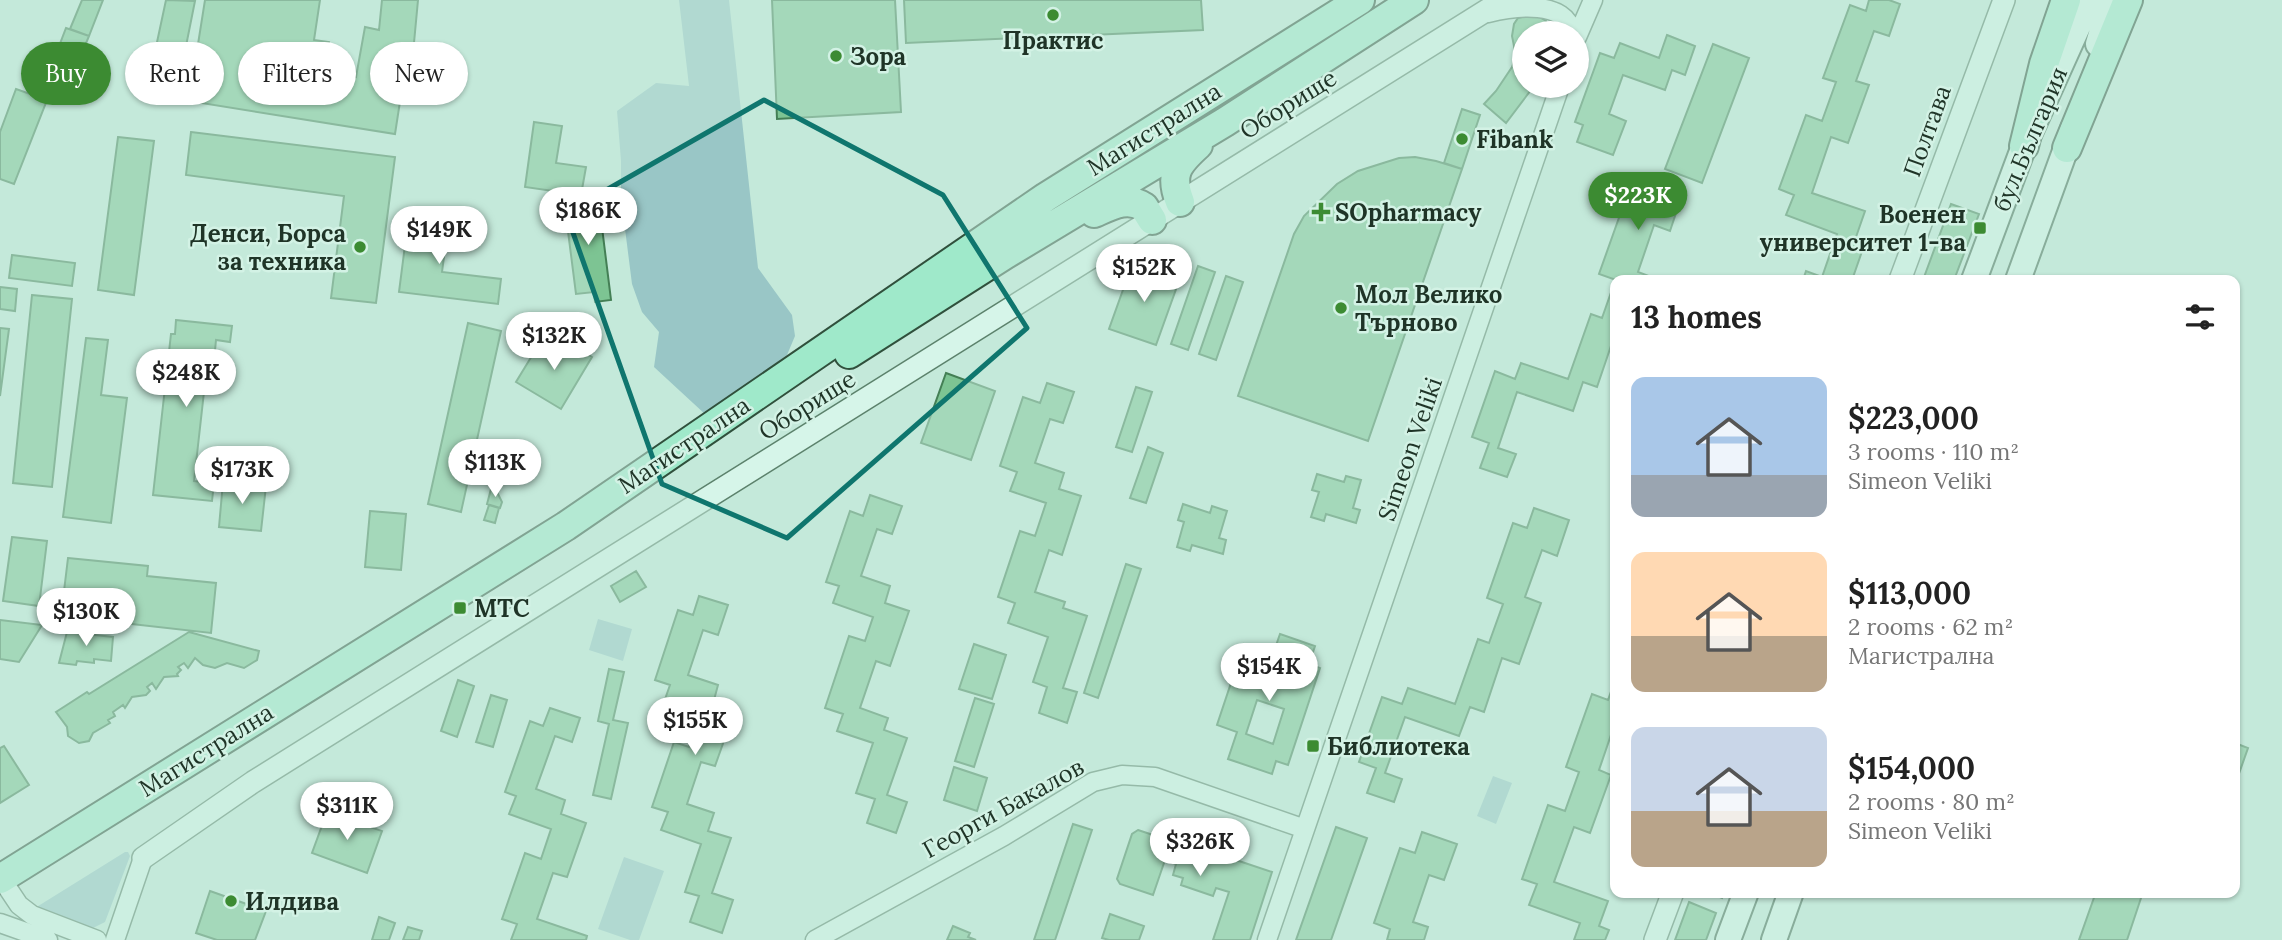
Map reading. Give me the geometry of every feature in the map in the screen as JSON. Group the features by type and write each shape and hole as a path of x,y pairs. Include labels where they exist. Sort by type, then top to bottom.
{"main road":[{"name":"Магистрална","path":"1,879 566,526 1046,197 1360,0"},
{"path":"566,526 1225,122 1414,0"},
{"path":"2024,146 2044,64 2066,0"},
{"name":"бул.България","path":"1976,275 2024,146 2090,0"},
{"name":"бул.България","path":"2020,275 2067,148 2111,0"},
{"path":"2067,148 2128,0"},
{"path":"1180,202 1174,183 1178,167 1189,153 1225,122"},
{"path":"1006,254 1121,202 1139,204 1152,220"},
{"path":"1728,940 1744,898"},
{"path":"1774,940 1789,898"}],"street":[{"name":"Оборище","path":"143,858 253,782 1503,0"},
{"path":"1584,21 1593,0"},
{"name":"Полтава","path":"1902,275 2004,0"},
{"path":"1478,15 1526,4 1546,5 1563,14 1568,21"},
{"name":"Simeon Veliki","path":"1267,940 1556,98"},
{"name":"Георги Бакалов","path":"815,940 1004,836 1093,782 1112,777 1155,777 1305,829"},
{"path":"115,940 143,858"},
{"path":"1,879 19,905 32,915 97,940"},
{"path":"1655,940 1670,898"},
{"path":"0,923 48,940"}],"highlighted area":[{"path":"764,100 943,195 1027,328 787,538 662,484 566,213"}],"shaded area":[{"path":"679,0 729,0 758,268 792,315 795,336 787,355 706,415 654,367 659,332 642,312 632,284 621,197 617,111 656,83 689,86"},
{"path":"598,619 632,629 623,661 589,650"},
{"path":"1493,776 1512,783 1496,824 1477,816"},
{"path":"125,852 130,856 105,922 93,928 35,908"},
{"path":"624,857 664,871 639,940 630,940 598,929"}],"building":[{"path":"82,0 103,0 89,36 70,29"},
{"path":"166,0 195,1 187,42 157,42"},
{"path":"205,0 320,0 314,40 329,42 238,42 238,105 356,105 356,77 365,27 379,30 382,0 418,0 414,42 370,42 370,105 399,105 395,134 214,105 224,105 224,42 198,42"},
{"name":"Зора","path":"772,0 895,0 901,112 777,119"},
{"name":"Практис","path":"904,0 1201,0 1203,30 906,43"},
{"path":"1869,0 1889,0 1900,4 1889,36 1874,31 1856,81 1869,85 1848,143 1831,137 1812,193 1865,211 1856,237 1866,240 1854,275 1823,275 1837,234 1786,215 1794,195 1779,189 1806,115 1822,121 1836,82 1823,78 1850,5 1866,11"},
{"path":"1538,16 1546,21 1516,21 1518,18"},
{"path":"66,28 89,36 87,42 61,42"},
{"path":"1667,35 1695,46 1685,75 1672,70 1665,90 1623,75 1609,114 1626,121 1613,155 1577,142 1583,125 1575,122 1584,98 1589,98 1589,83 1600,53 1614,58 1620,43 1659,58"},
{"path":"1713,44 1749,58 1702,183 1665,169"},
{"path":"1512,67 1512,98 1525,98 1506,123 1484,104"},
{"path":"16,89 21,91 21,105 45,105 14,184 0,179 0,132"},
{"path":"1462,109 1480,115 1462,169 1444,163"},
{"path":"534,122 562,126 556,163 586,167 581,195 525,187"},
{"name":"Денси, Борса за техника","path":"191,132 395,157 376,303 331,298 344,196 186,175"},
{"path":"118,137 154,141 134,295 98,290"},
{"name":"Мол Велико Търново","path":"1415,157 1462,169 1368,441 1238,396 1294,234 1304,216 1337,184 1358,171 1399,158"},
{"path":"1647,183 1682,195 1670,231 1654,225 1638,272 1646,275 1610,275 1610,278 1599,274 1626,198 1640,203"},
{"path":"598,195 611,300 595,302 594,292 576,294 564,200"},
{"path":"1951,204 1979,214 1956,275 1925,275"},
{"path":"409,214 449,219 442,272 501,279 498,304 399,292"},
{"path":"12,255 75,263 72,286 9,278"},
{"path":"1133,262 1180,278 1156,345 1109,329"},
{"path":"1198,266 1215,272 1188,350 1171,344"},
{"path":"1226,276 1243,282 1216,360 1199,354"},
{"path":"0,287 17,289 15,311 0,309"},
{"path":"32,295 72,299 52,487 13,483"},
{"path":"1610,295 1610,349 1597,387 1583,382 1573,411 1517,392 1498,448 1516,454 1507,477 1480,468 1489,443 1472,437 1495,371 1515,379 1521,363 1568,379 1591,314 1602,318"},
{"path":"176,320 232,326 230,342 216,340 211,393 204,392 194,481 214,483 212,501 153,495 171,334 175,334"},
{"path":"468,323 501,331 461,512 428,504"},
{"path":"0,328 9,329 0,396"},
{"path":"86,338 108,340 101,395 127,398 111,523 63,517"},
{"path":"548,338 574,353 577,348 592,357 561,409 516,382 541,341"},
{"path":"946,373 995,391 971,460 921,443"},
{"path":"1047,383 1074,392 1063,423 1050,419 1035,463 1064,473 1059,489 1081,496 1062,555 1049,550 1035,592 1065,602 1063,608 1087,616 1063,688 1077,692 1067,723 1039,713 1047,687 1033,682 1048,637 1008,623 1015,603 998,597 1020,531 1035,536 1046,503 1010,491 1017,472 1000,466 1023,397 1040,403"},
{"path":"1136,387 1152,392 1132,452 1116,447"},
{"path":"1148,447 1163,453 1146,503 1130,498"},
{"path":"508,452 521,456 516,471 503,466"},
{"path":"1317,474 1344,482 1346,476 1361,480 1353,508 1360,510 1356,523 1326,514 1324,521 1311,517 1319,492 1312,490"},
{"path":"223,482 266,486 261,531 219,527"},
{"path":"491,489 496,490 502,502 500,508 487,504"},
{"path":"870,495 902,506 892,534 877,529 861,576 890,586 885,603 909,611 890,666 876,661 860,708 888,718 884,730 907,738 887,795 907,802 896,833 867,823 875,799 856,793 873,743 837,731 843,714 825,708 849,636 865,641 873,617 833,603 839,586 826,582 850,511 863,516"},
{"path":"1183,504 1210,513 1212,506 1227,511 1219,538 1226,540 1223,554 1192,545 1190,551 1177,547 1184,522 1178,520"},
{"path":"489,505 499,508 495,523 484,520"},
{"path":"1534,508 1569,520 1557,556 1542,550 1525,597 1541,603 1519,664 1502,658 1484,712 1470,707 1459,736 1405,717 1385,773 1402,779 1394,802 1367,793 1376,768 1359,762 1382,697 1402,704 1408,688 1455,704 1478,639 1489,643 1503,604 1487,598 1513,523 1527,528"},
{"path":"370,511 406,514 401,570 365,567"},
{"path":"12,537 47,541 39,606 3,601"},
{"path":"68,558 148,566 147,576 216,583 211,633 61,616"},
{"path":"1126,564 1141,569 1098,698 1084,693"},
{"path":"636,571 646,587 620,602 611,586"},
{"path":"699,596 728,605 718,635 703,630 688,675 718,685 714,700 736,707 715,766 701,762 687,804 714,813 708,831 731,838 712,893 733,900 722,933 690,922 699,896 685,892 701,844 661,830 668,812 652,807 674,742 689,747 699,718 663,705 670,685 655,680 678,610 693,615"},
{"path":"0,620 42,625 19,662 0,659"},
{"path":"67,632 113,637 111,661 94,659 94,663 77,661 76,665 59,663"},
{"path":"189,632 259,651 257,660 244,668 227,663 215,668 203,665 195,658 188,668 184,663 178,667 181,670 178,676 164,677 156,689 152,683 147,687 150,691 146,695 132,697 125,708 123,705 113,712 115,716 108,720 110,723 93,733 89,741 79,743 68,736 67,727 56,712"},
{"path":"1280,634 1315,646 1309,664 1320,668 1288,765 1276,761 1272,774 1228,759 1237,732 1217,725 1244,644 1273,654","holes":["1257,700 1284,709 1273,744 1246,734"]},
{"path":"974,644 1006,655 992,699 959,689"},
{"path":"609,669 624,672 613,720 628,723 611,799 593,795 609,724 598,721"},
{"path":"458,680 474,686 457,737 441,731"},
{"path":"1592,694 1608,700 1610,694 1610,738 1599,770 1610,775 1610,778 1590,833 1574,827 1554,882 1608,901 1599,926 1609,930 1605,940 1574,940 1580,923 1529,905 1537,884 1522,879 1548,805 1565,811 1579,772 1566,767"},
{"path":"491,695 507,700 493,747 476,742"},
{"path":"975,698 994,704 974,767 955,761"},
{"path":"550,708 580,718 572,742 555,736 536,789 565,800 561,814 586,823 567,877 553,873 537,919 587,936 586,940 511,940 517,924 502,919 525,853 541,859 551,829 509,814 516,796 505,792 530,721 543,726"},
{"path":"2240,745 2248,748 2240,771"},
{"path":"4,746 29,785 0,803 0,748"},
{"path":"954,767 987,778 977,811 944,800"},
{"path":"327,812 382,831 367,873 312,853"},
{"path":"1073,824 1092,830 1055,940 1034,940"},
{"path":"1336,827 1367,838 1331,940 1296,940"},
{"path":"1138,830 1183,845 1185,838 1237,855 1236,860 1272,872 1250,940 1213,940 1229,892 1216,888 1213,896 1181,885 1183,878 1173,875 1176,864 1165,860 1153,895 1120,884 1117,879 1132,834"},
{"path":"1422,832 1457,844 1444,880 1429,875 1413,922 1428,927 1424,940 1387,940 1390,929 1374,923 1400,848 1415,853"},
{"path":"210,891 266,911 255,940 217,940 196,933"},
{"path":"2094,898 2141,898 2127,940 2079,940"},
{"path":"1689,902 1716,913 1706,940 1675,940"},
{"path":"1110,914 1144,926 1139,940 1102,938"},
{"path":"379,917 395,923 389,940 372,940"},
{"path":"953,926 970,933 968,937 976,940 947,940"},
{"path":"408,927 422,931 419,940 403,940"}],"place":[{"name":"Практис","path":"1053,15"},
{"name":"Зора","path":"836,56"},
{"name":"Fibank","path":"1462,139"},
{"name":"SOpharmacy","path":"1321,212"},
{"name":"Военен университет 1-ва","path":"1980,228"},
{"name":"Денси, Борса за техника","path":"360,247"},
{"name":"Мол Велико Търново","path":"1341,308"},
{"name":"МТС","path":"460,608"},
{"name":"Библиотека","path":"1313,746"},
{"name":"Илдива","path":"231,901"}]}
